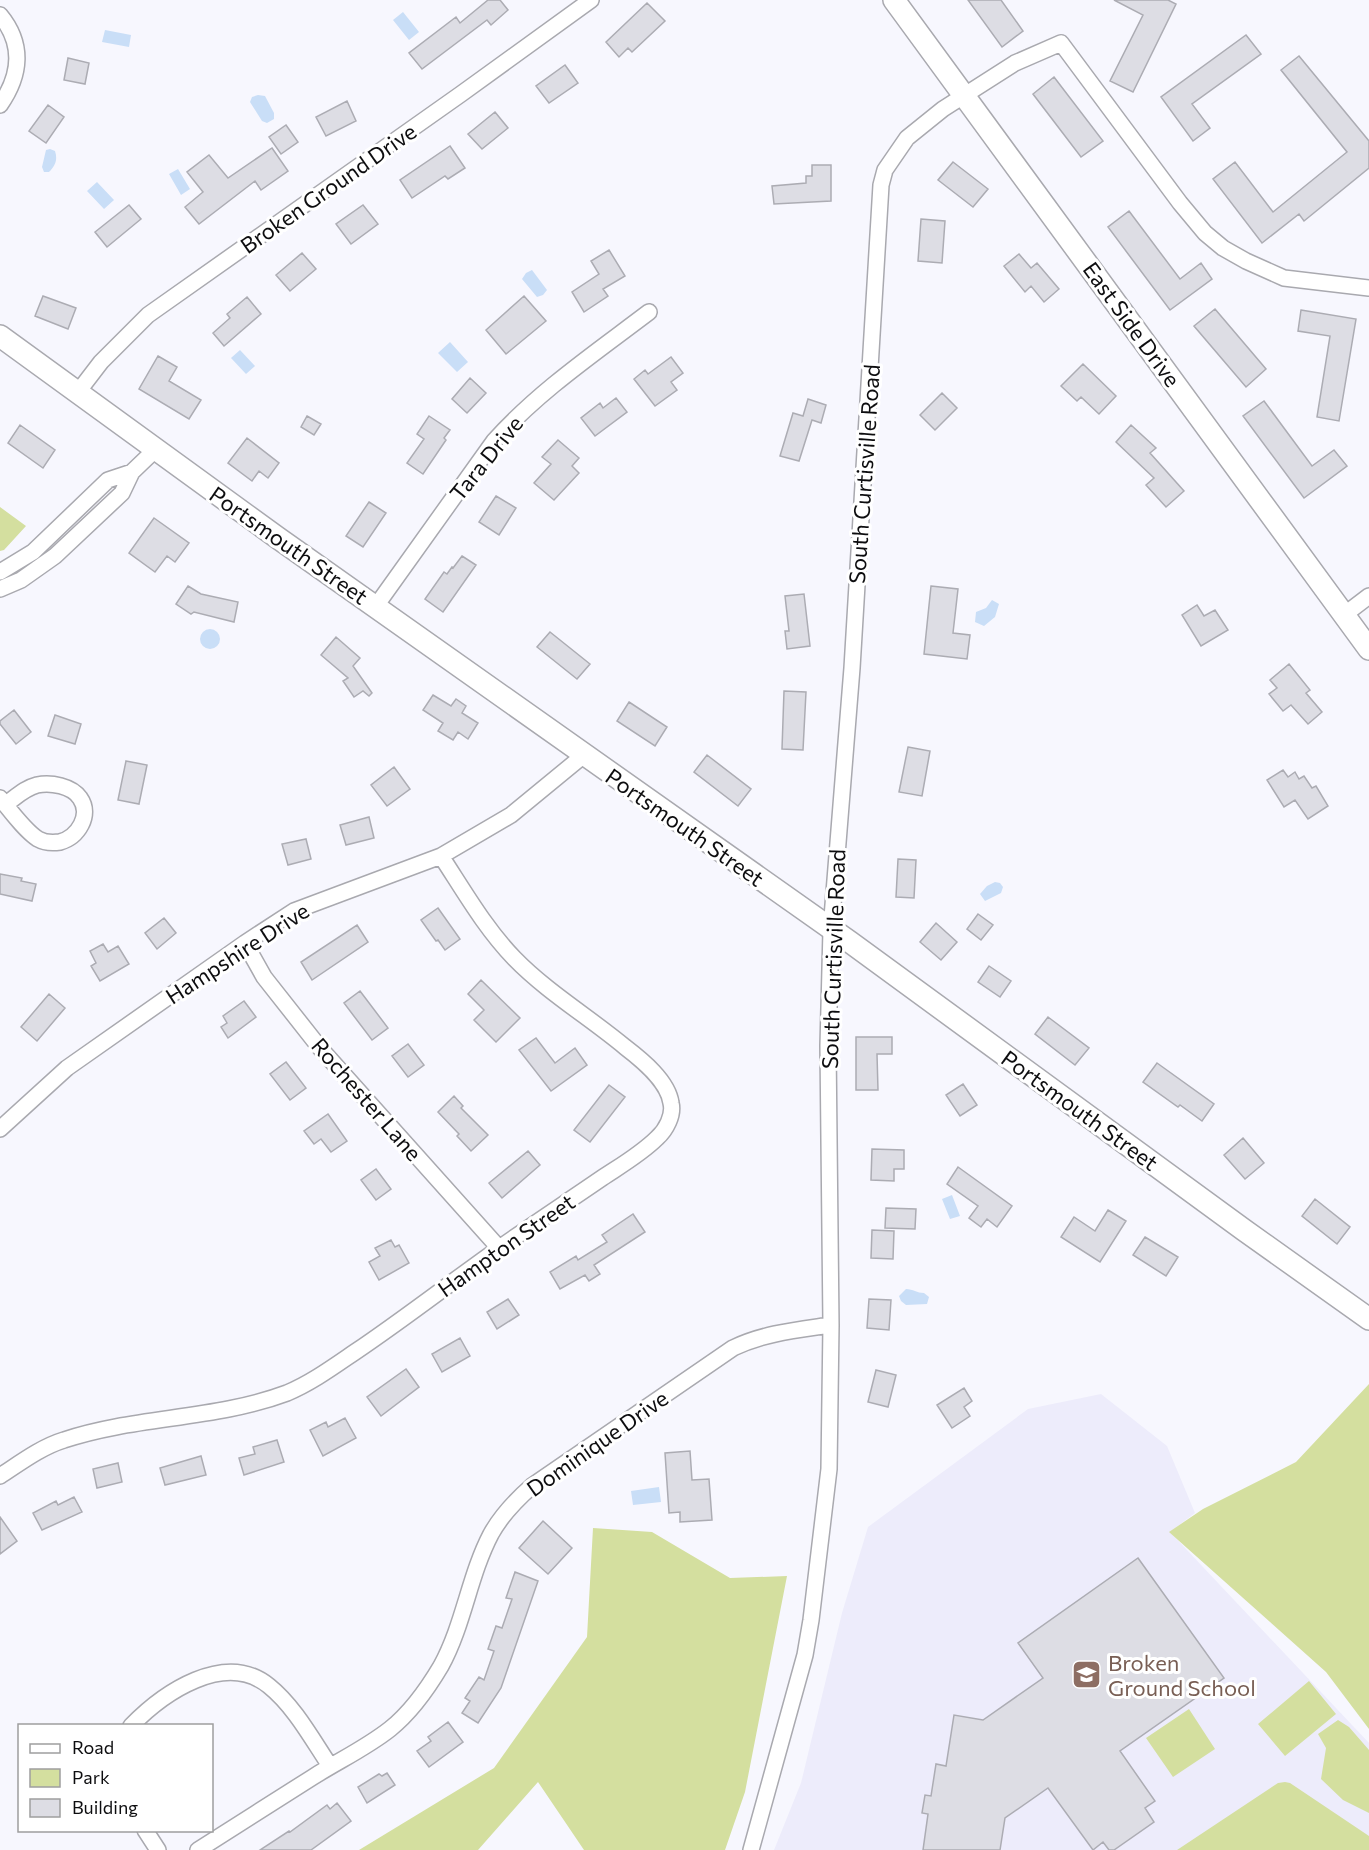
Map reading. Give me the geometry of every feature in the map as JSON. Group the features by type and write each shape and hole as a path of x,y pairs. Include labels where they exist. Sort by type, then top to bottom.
{"street":[{"name":"Broken Ground Drive","path":"78,392 101,362 148,315 591,0"},
{"name":"East Side Drive","path":"894,0 1369,649"},
{"path":"0,15 14,39 17,66 9,93 0,105"},
{"name":"South Curtisville Road","path":"751,1850 804,1655 811,1620 829,1469 831,1325 828,1057 831,930 852,668 881,184 885,170 907,138 943,109 1015,63 1061,43 1194,221 1223,248 1284,278 1369,288"},
{"name":"Tara Drive","path":"376,606 494,441 509,424 548,388 649,312"},
{"name":"Portsmouth Street","path":"0,336 831,930 1369,1319"},
{"path":"0,589 33,572 55,556 122,493 132,472 156,449"},
{"path":"0,572 33,552 108,480 132,472"},
{"path":"1344,615 1369,596"},
{"name":"Hampshire Drive","path":"0,1129 67,1068 294,911 441,856 511,815 584,755"},
{"path":"54,785 64,787 80,798 84,807 84,817 75,834 57,843 47,842 30,832 3,801 36,786 54,785"},
{"name":"Hampton Street","path":"0,1476 28,1457 62,1440 133,1424 208,1413 260,1402 311,1382 499,1248 629,1160 658,1137 669,1123 672,1105 666,1088 643,1061 556,995 514,958 479,914 441,856"},
{"name":"Rochester Lane","path":"245,943 264,977 320,1048 499,1248"},
{"name":"Dominique Drive","path":"198,1850 392,1728 427,1688 441,1666 453,1641 476,1571 492,1533 517,1500 532,1486 733,1348 769,1334 831,1325"},
{"path":"132,1724 148,1709 189,1682 228,1671 248,1674 267,1684 282,1698 330,1766"},
{"path":"146,1832 158,1850"}],"shaded area":[{"path":"1101,1394 1167,1446 1195,1513 1170,1532 1369,1743 1369,1850 774,1850 801,1783 842,1613 868,1527 1028,1409"}],"green space":[{"path":"0,507 26,526 4,550 0,551"},
{"path":"1369,1384 1369,1729 1326,1672 1169,1532 1203,1509 1296,1462"},
{"path":"593,1528 652,1532 730,1578 787,1576 745,1792 725,1850 584,1850 538,1782 478,1850 359,1850 494,1768 587,1637"},
{"path":"1309,1681 1336,1714 1285,1756 1258,1724"},
{"path":"1189,1709 1215,1749 1173,1777 1146,1738"},
{"path":"1338,1720 1349,1727 1369,1750 1369,1813 1343,1800 1321,1779 1326,1748 1318,1734"},
{"path":"1278,1783 1290,1783 1369,1836 1369,1850 1177,1850"}],"water":[{"path":"403,12 419,32 409,40 393,20"},
{"path":"105,30 131,35 129,47 102,42"},
{"path":"265,96 274,113 274,119 267,123 262,121 250,102 252,97"},
{"path":"46,150 55,151 55,163 49,172 44,172 42,167"},
{"path":"178,169 190,189 181,195 169,174"},
{"path":"97,182 114,200 104,209 87,191"},
{"path":"532,270 547,290 543,295 537,297 522,279"},
{"path":"450,342 468,362 457,372 438,353"},
{"path":"240,350 255,366 246,374 231,358"},
{"path":"992,600 999,604 995,617 984,626 975,622 976,612 986,608"},
{"path":"210,629 217,632 220,639 217,646 210,649 203,646 200,639 203,632"},
{"path":"995,882 1000,883 1003,887 1001,893 985,901 980,894 987,886"},
{"path":"952,1195 960,1216 950,1219 942,1199"},
{"path":"906,1289 924,1293 929,1297 927,1304 906,1305 899,1296"},
{"path":"659,1487 661,1502 633,1505 631,1491"}],"building":[{"path":"488,0 500,0 508,10 491,25 487,20 422,69 409,53 456,17 460,23"},
{"path":"968,0 1001,0 1023,31 1002,47"},
{"path":"1114,0 1168,0 1176,4 1133,92 1110,81 1143,15"},
{"path":"647,3 665,21 632,52 628,48 619,57 606,42"},
{"path":"1246,35 1261,54 1192,104 1210,128 1193,141 1161,97"},
{"path":"1299,56 1369,141 1369,168 1304,221 1299,214 1262,243 1213,179 1235,162 1273,212 1347,152 1281,70"},
{"path":"68,58 89,63 85,84 64,80"},
{"path":"565,65 578,83 549,103 536,86"},
{"path":"1054,77 1103,141 1081,157 1033,94"},
{"path":"347,101 356,121 326,136 316,117"},
{"path":"48,105 64,117 46,143 29,131"},
{"path":"495,112 508,128 482,149 468,134"},
{"path":"286,125 298,142 281,154 269,137"},
{"path":"450,146 465,168 448,179 445,176 412,198 400,180"},
{"path":"272,148 288,171 261,190 255,181 199,224 185,207 203,192 187,172 209,155 228,178"},
{"path":"953,162 988,189 973,207 938,180"},
{"path":"812,165 831,165 831,201 774,204 772,186 806,183 806,176 812,176"},
{"path":"129,205 141,219 107,247 95,232"},
{"path":"363,205 378,224 351,244 336,224"},
{"path":"1129,211 1180,279 1201,263 1212,279 1170,310 1108,227"},
{"path":"921,219 945,221 942,263 918,261"},
{"path":"609,250 625,276 603,289 608,296 584,312 572,292 599,274 591,261"},
{"path":"302,253 316,269 290,291 276,275"},
{"path":"1019,254 1031,268 1037,263 1059,289 1044,302 1031,286 1025,292 1004,266"},
{"path":"43,296 76,308 68,329 35,316"},
{"path":"524,296 546,321 506,354 486,330"},
{"path":"247,297 261,314 224,346 213,333 230,318 227,314"},
{"path":"1215,309 1266,369 1246,387 1194,326"},
{"path":"1301,310 1356,319 1339,421 1317,417 1330,336 1298,331"},
{"path":"158,356 177,367 169,381 201,400 189,419 139,389"},
{"path":"671,357 683,373 671,382 677,390 655,406 634,379 645,370 648,374"},
{"path":"1083,364 1116,396 1099,414 1081,397 1077,401 1061,386"},
{"path":"470,378 486,393 467,413 452,399"},
{"path":"942,393 957,408 935,430 920,415"},
{"path":"616,398 627,412 595,436 581,418 600,403 603,408"},
{"path":"808,399 826,405 821,423 812,420 799,461 780,456 793,413 803,416"},
{"path":"1264,401 1312,466 1334,450 1347,466 1304,498 1243,416"},
{"path":"307,416 321,424 314,435 301,427"},
{"path":"429,416 450,430 444,438 446,440 423,474 407,463 424,439 417,434"},
{"path":"20,425 55,450 43,468 8,443"},
{"path":"1131,425 1156,448 1150,453 1184,491 1166,507 1146,485 1154,478 1116,442"},
{"path":"247,438 279,463 268,478 259,471 252,481 228,463"},
{"path":"558,440 579,458 572,466 579,473 554,500 534,483 551,464 542,457"},
{"path":"496,496 516,508 499,535 479,522"},
{"path":"369,502 386,513 363,547 346,536"},
{"path":"154,518 189,543 175,562 167,556 155,572 129,553"},
{"path":"462,556 476,565 443,612 425,599 444,572 447,574"},
{"path":"188,586 201,594 238,602 234,622 194,612 191,614 176,604"},
{"path":"931,586 958,589 953,633 970,635 967,659 924,654"},
{"path":"804,594 810,646 787,649 785,631 789,631 785,596"},
{"path":"1197,605 1204,616 1215,610 1228,630 1201,646 1182,615"},
{"path":"550,632 590,664 577,679 537,647"},
{"path":"336,637 360,658 353,666 372,693 369,696 363,691 354,697 343,681 348,678 321,655"},
{"path":"1289,664 1310,690 1306,693 1322,712 1308,724 1291,705 1283,711 1269,694 1277,688 1270,680"},
{"path":"784,691 806,692 803,750 782,749"},
{"path":"433,695 451,706 456,699 466,706 462,713 478,723 468,739 458,732 453,740 438,731 443,723 423,710"},
{"path":"629,702 667,727 655,746 617,721"},
{"path":"14,710 31,732 16,744 0,724 0,721"},
{"path":"55,715 81,724 75,744 48,736"},
{"path":"908,747 930,751 922,796 899,792"},
{"path":"707,755 751,789 738,806 694,772"},
{"path":"126,761 147,765 139,804 118,800"},
{"path":"394,767 410,789 387,806 371,785"},
{"path":"1283,770 1288,777 1295,772 1299,779 1304,776 1312,788 1316,786 1328,806 1308,819 1295,800 1284,807 1267,780"},
{"path":"369,817 374,838 346,845 340,825"},
{"path":"306,839 311,859 288,865 282,844"},
{"path":"898,859 916,860 914,898 896,897"},
{"path":"0,874 22,878 21,881 36,884 32,901 0,894"},
{"path":"438,908 460,939 445,950 421,920"},
{"path":"978,914 993,925 981,940 967,929"},
{"path":"164,918 176,933 157,949 145,933"},
{"path":"936,923 957,942 941,960 920,942"},
{"path":"357,925 368,942 312,980 301,962"},
{"path":"103,944 108,952 118,946 129,964 100,981 91,966 96,963 90,951"},
{"path":"989,966 1011,981 1000,997 978,982"},
{"path":"481,980 520,1018 496,1042 474,1020 484,1010 468,994"},
{"path":"360,991 388,1028 372,1040 344,1003"},
{"path":"49,994 65,1008 37,1041 21,1027"},
{"path":"244,1001 256,1017 228,1038 221,1027 227,1023 223,1016"},
{"path":"1048,1017 1089,1048 1075,1065 1035,1034"},
{"path":"856,1037 892,1037 892,1054 877,1054 878,1090 856,1090"},
{"path":"536,1038 555,1063 575,1048 587,1065 551,1091 519,1050"},
{"path":"408,1044 424,1065 408,1077 392,1056"},
{"path":"286,1062 306,1088 290,1100 270,1074"},
{"path":"1157,1063 1214,1104 1202,1121 1143,1082"},
{"path":"963,1084 977,1105 960,1116 946,1095"},
{"path":"609,1085 625,1097 590,1142 574,1130"},
{"path":"454,1096 463,1106 461,1108 488,1135 471,1151 457,1136 459,1134 438,1112"},
{"path":"328,1114 347,1141 331,1152 321,1139 314,1144 304,1131"},
{"path":"1243,1138 1264,1163 1245,1179 1224,1155"},
{"path":"872,1149 904,1150 904,1169 894,1169 894,1181 871,1180"},
{"path":"528,1151 540,1165 502,1198 489,1183"},
{"path":"958,1167 1012,1206 997,1227 987,1219 981,1227 969,1218 978,1206 947,1184"},
{"path":"376,1169 391,1189 376,1200 361,1180"},
{"path":"1315,1199 1350,1227 1337,1244 1302,1216"},
{"path":"886,1208 916,1209 915,1229 885,1228"},
{"path":"1108,1210 1126,1221 1100,1262 1061,1237 1074,1217 1095,1231"},
{"path":"633,1214 645,1232 594,1265 600,1274 589,1281 585,1275 560,1289 550,1272 576,1256 578,1260 607,1242 602,1235"},
{"path":"872,1230 894,1231 893,1259 871,1258"},
{"path":"1145,1237 1178,1257 1166,1276 1133,1255"},
{"path":"391,1240 395,1247 399,1245 409,1263 379,1280 369,1262 380,1256 375,1248"},
{"path":"508,1299 519,1315 497,1329 487,1312"},
{"path":"869,1299 891,1300 889,1330 867,1328"},
{"path":"460,1338 470,1356 442,1372 432,1354"},
{"path":"406,1369 419,1387 381,1416 367,1397"},
{"path":"876,1370 896,1375 888,1407 868,1402"},
{"path":"964,1388 972,1401 964,1407 970,1416 952,1428 937,1405"},
{"path":"345,1418 356,1438 323,1456 310,1430 326,1422 328,1427"},
{"path":"277,1440 284,1462 244,1475 239,1458 255,1454 253,1447"},
{"path":"690,1451 692,1480 709,1479 712,1520 680,1522 680,1512 669,1513 665,1453"},
{"path":"201,1456 206,1475 165,1485 160,1468"},
{"path":"118,1463 122,1482 97,1488 93,1469"},
{"path":"74,1497 82,1512 42,1530 33,1513 56,1501 58,1505"},
{"path":"0,1517 17,1541 0,1554"},
{"path":"543,1521 572,1548 548,1574 519,1548"},
{"path":"1138,1558 1224,1678 1120,1751 1155,1801 1145,1808 1154,1822 1114,1850 1109,1850 1103,1842 1093,1850 1048,1788 1005,1818 1000,1850 923,1850 928,1814 922,1813 925,1795 931,1796 936,1764 946,1766 954,1715 983,1720 1043,1678 1018,1643"},
{"path":"515,1572 538,1581 501,1688 478,1723 462,1713 470,1701 465,1698 479,1677 484,1680 494,1651 488,1649 496,1626 502,1628 512,1599 506,1598"},
{"path":"448,1722 463,1742 429,1767 417,1751 431,1741 428,1737"},
{"path":"387,1773 395,1785 367,1803 358,1787 379,1774 382,1776"},
{"path":"337,1803 351,1821 311,1850 260,1850 327,1805 330,1809"}],"place":[{"name":"Broken Ground School","path":"1087,1675"}]}
